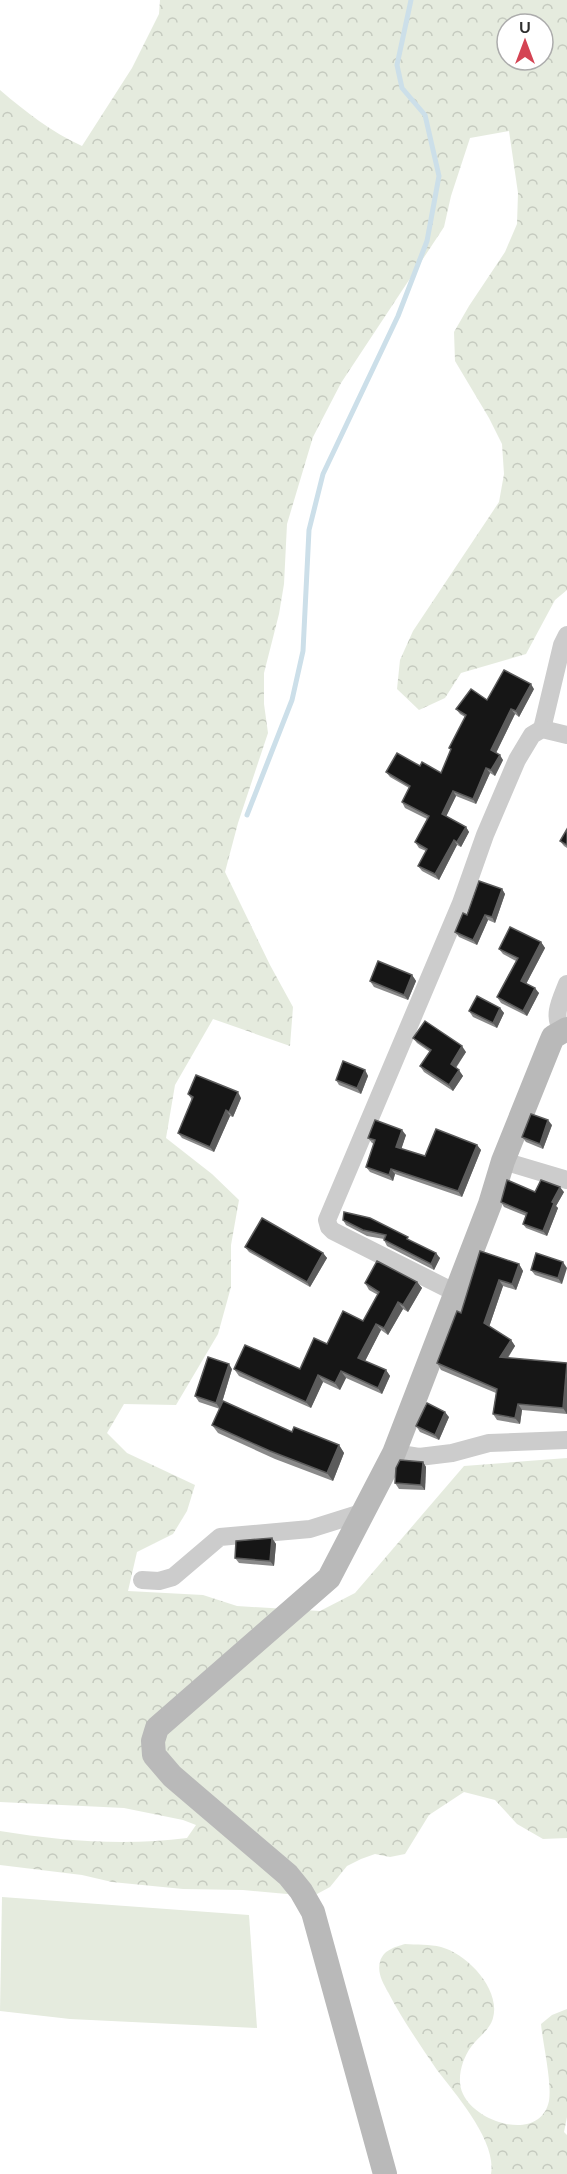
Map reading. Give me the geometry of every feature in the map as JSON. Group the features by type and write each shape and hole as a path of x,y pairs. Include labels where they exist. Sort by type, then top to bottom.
{"main road":[{"path":"385,2174 313,1912 301,1891 288,1875 172,1776 154,1755 154,1735 158,1728 326,1582 394,1453 490,1204 503,1161 550,1044 553,1038 565,1029"}],"street":[{"path":"542,729 562,645 567,635"},
{"path":"456,1293 333,1231 328,1227 327,1220 461,903 485,835 517,760 532,735 542,729 567,735"},
{"path":"565,1029 558,1023 557,1014 567,984"},
{"path":"503,1161 567,1180"},
{"path":"394,1453 419,1457 452,1453 489,1443 567,1440"},
{"path":"142,1580 159,1581 173,1576 220,1537 310,1529 364,1512"}],"green space":[{"path":"160,0 567,0 567,590 555,600 526,654 461,673 445,698 419,710 397,689 400,660 413,631 499,502 504,474 502,444 455,361 454,332 505,252 517,224 518,193 509,131 470,138 451,196 444,227 341,383 313,437 287,524 284,584 264,673 264,704 268,733 238,823 225,872 293,1007 290,1046 213,1019 175,1085 166,1138 212,1174 239,1200 231,1245 231,1287 218,1334 176,1405 124,1404 107,1433 127,1453 195,1485 187,1511 173,1534 137,1552 128,1591 203,1595 237,1606 320,1611 355,1593 464,1466 567,1458 567,1838 543,1839 517,1824 495,1800 464,1792 429,1815 405,1854 390,1857 375,1854 361,1859 347,1866 330,1887 317,1894 301,1891 287,1894 243,1890 183,1889 112,1882 82,1875 0,1865 0,1831 69,1840 140,1842 187,1838 196,1825 183,1820 124,1808 0,1802 0,90 39,121 82,146 132,68 159,14"},
{"path":"2,1897 249,1915 257,2028 70,2019 0,2011"},
{"path":"405,1944 437,1946 451,1951 471,1965 487,1985 494,2007 493,2018 468,2052 461,2070 460,2082 463,2094 470,2104 494,2120 521,2125 534,2122 543,2114 550,2093 541,2024 552,2015 567,2009 567,2117 564,2132 567,2135 567,2174 491,2174 488,2147 482,2133 411,2032 381,1978 379,1966 384,1955"}],"building":[{"path":"504,670 531,684 516,711 511,709 491,750 500,755 491,770 486,768 473,799 453,791 442,814 466,827 457,842 454,840 435,874 418,866 427,849 415,842 429,816 402,802 410,786 386,772 397,753 420,766 422,762 441,773 451,749 449,748 466,715 456,709 471,689 487,700"},
{"path":"567,829 567,845 560,841"},
{"path":"479,881 502,889 492,917 485,915 473,940 455,932 463,913 467,915"},
{"path":"510,927 541,942 521,981 535,988 523,1011 497,997 518,958 499,949"},
{"path":"378,961 412,975 404,995 370,981"},
{"path":"477,996 500,1008 493,1023 469,1011"},
{"path":"425,1021 462,1046 451,1064 459,1070 449,1085 420,1066 431,1050 413,1038"},
{"path":"343,1061 365,1070 357,1088 336,1080"},
{"path":"196,1075 238,1092 229,1112 226,1110 210,1147 178,1133 193,1097 188,1094"},
{"path":"531,1114 548,1120 540,1144 522,1137"},
{"path":"375,1120 402,1130 396,1147 425,1156 436,1129 477,1145 458,1191 391,1169 389,1175 366,1167 375,1140 368,1138"},
{"path":"507,1180 535,1192 541,1180 560,1187 552,1202 554,1203 543,1231 523,1224 527,1213 501,1202"},
{"path":"344,1212 370,1218 436,1253 431,1264 384,1240 386,1235 363,1230 343,1220"},
{"path":"262,1218 323,1253 307,1282 245,1247"},
{"path":"480,1251 519,1264 512,1284 499,1280 484,1323 511,1340 500,1357 567,1363 563,1408 518,1404 515,1418 493,1414 497,1389 437,1363 457,1311 461,1313"},
{"path":"536,1253 563,1262 558,1278 531,1270"},
{"path":"377,1261 417,1282 403,1305 398,1302 384,1328 376,1324 358,1358 386,1370 378,1388 341,1371 335,1383 318,1375 306,1402 234,1369 245,1345 300,1369 314,1338 327,1344 343,1311 363,1321 379,1292 365,1283"},
{"path":"208,1357 229,1364 216,1403 195,1396"},
{"path":"223,1401 292,1432 294,1427 339,1445 327,1473 212,1425"},
{"path":"427,1403 445,1412 435,1435 416,1426"},
{"path":"400,1460 423,1462 421,1485 395,1483 396,1468"},
{"path":"272,1538 270,1561 235,1558 236,1541"}],"waterway":[{"path":"247,815 292,700 303,651 309,530 323,474 398,316 427,241 439,176 425,115 402,88 397,65 411,0"}]}
